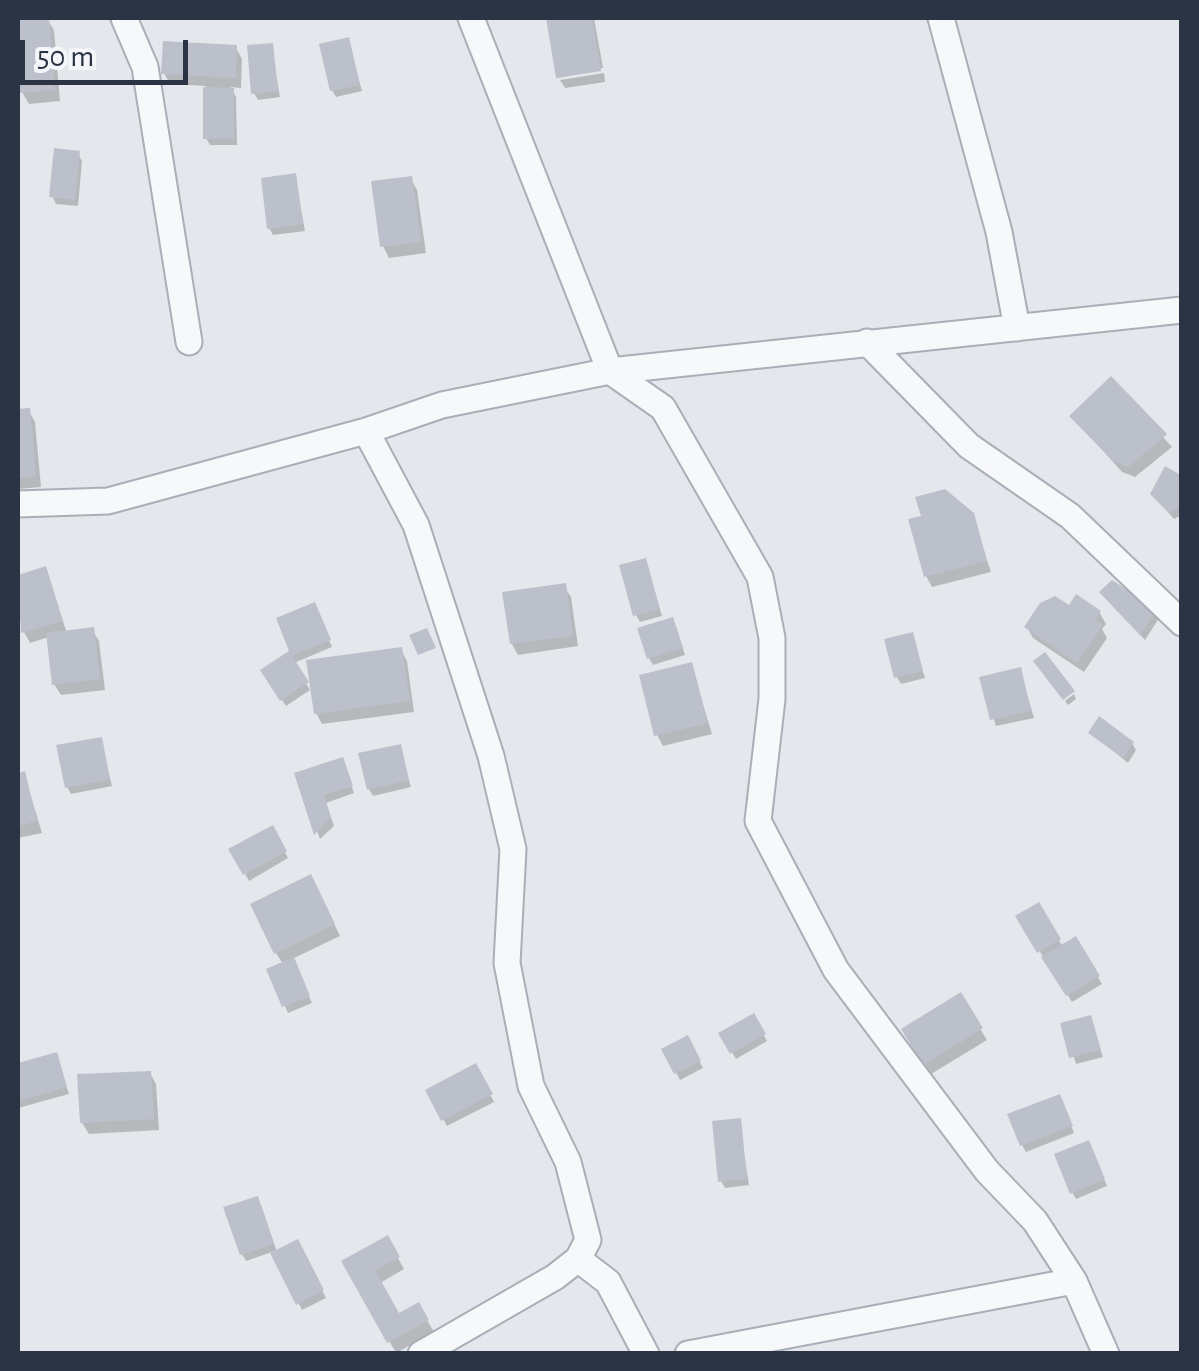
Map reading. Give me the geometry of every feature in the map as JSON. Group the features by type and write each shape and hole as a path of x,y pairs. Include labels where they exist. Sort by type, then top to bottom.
{"street":[{"path":"124,18 146,67 190,342"},
{"path":"471,18 610,371 663,408 760,576 772,638 772,699 758,821 836,970 1002,1189 1035,1220 1074,1280 1106,1354"},
{"path":"942,18 999,232 1018,328"},
{"path":"18,504 108,500 366,432 442,405 610,371 1182,310"},
{"path":"867,342 969,446 1070,516 1182,623"},
{"path":"366,432 416,525 491,756 513,850 506,963 532,1086 568,1162 588,1240 578,1260 421,1354"},
{"path":"578,1260 608,1282 646,1354"},
{"path":"688,1354 1074,1280"}],"building":[{"path":"49,18 55,90 20,93 18,19"},
{"path":"546,18 592,18 601,71 556,78"},
{"path":"349,37 360,85 330,91 319,44"},
{"path":"163,41 237,45 236,78 161,74"},
{"path":"273,43 278,91 251,94 247,45"},
{"path":"203,87 234,88 234,139 203,139"},
{"path":"54,148 80,151 75,200 49,197"},
{"path":"296,173 303,224 267,229 261,178"},
{"path":"412,176 421,242 380,247 371,181"},
{"path":"1111,376 1167,434 1128,467 1113,461 1069,416"},
{"path":"30,408 36,476 18,478 18,409"},
{"path":"1165,466 1182,476 1182,505 1169,513 1150,494"},
{"path":"945,489 974,513 987,561 924,577 908,519 921,516 915,497"},
{"path":"646,558 660,609 633,616 619,565"},
{"path":"46,566 63,621 21,633 18,575"},
{"path":"1112,580 1157,609 1140,635 1099,592"},
{"path":"566,583 573,636 510,644 502,592"},
{"path":"1076,594 1101,611 1095,620 1103,625 1077,663 1024,627 1040,603 1055,596 1069,605"},
{"path":"315,602 331,640 292,656 309,682 280,701 260,670 289,651 276,618"},
{"path":"673,617 683,648 647,659 637,628"},
{"path":"94,627 100,679 52,685 46,633"},
{"path":"427,628 436,648 418,655 409,635"},
{"path":"913,632 923,671 894,678 884,639"},
{"path":"402,647 410,701 314,714 306,660"},
{"path":"1045,652 1075,691 1063,700 1033,661"},
{"path":"692,662 708,723 654,736 639,675"},
{"path":"1021,667 1031,711 990,720 979,677"},
{"path":"1099,716 1134,742 1123,758 1088,733"},
{"path":"102,737 110,779 65,788 56,745"},
{"path":"401,744 409,780 367,790 358,753"},
{"path":"343,757 353,786 324,795 331,818 314,835 294,773"},
{"path":"25,771 37,821 18,826 18,773"},
{"path":"273,825 287,851 243,875 228,849"},
{"path":"311,874 335,924 274,954 250,904"},
{"path":"1039,902 1061,939 1037,953 1015,916"},
{"path":"1076,936 1100,976 1066,996 1041,957"},
{"path":"294,957 310,996 282,1007 266,969"},
{"path":"961,992 983,1028 923,1065 901,1029"},
{"path":"754,1013 766,1034 730,1054 718,1033"},
{"path":"1091,1015 1101,1050 1069,1058 1060,1023"},
{"path":"688,1035 701,1061 674,1074 661,1049"},
{"path":"57,1052 67,1087 18,1101 18,1063"},
{"path":"476,1063 493,1094 441,1121 425,1090"},
{"path":"151,1071 154,1119 80,1123 77,1074"},
{"path":"1060,1094 1073,1126 1020,1146 1007,1114"},
{"path":"741,1118 747,1179 718,1182 712,1121"},
{"path":"1089,1140 1105,1179 1070,1194 1054,1154"},
{"path":"258,1196 274,1244 240,1255 223,1207"},
{"path":"388,1235 400,1257 375,1270 399,1313 419,1302 429,1320 387,1343 341,1261"},
{"path":"298,1239 324,1290 296,1305 270,1253"}]}
